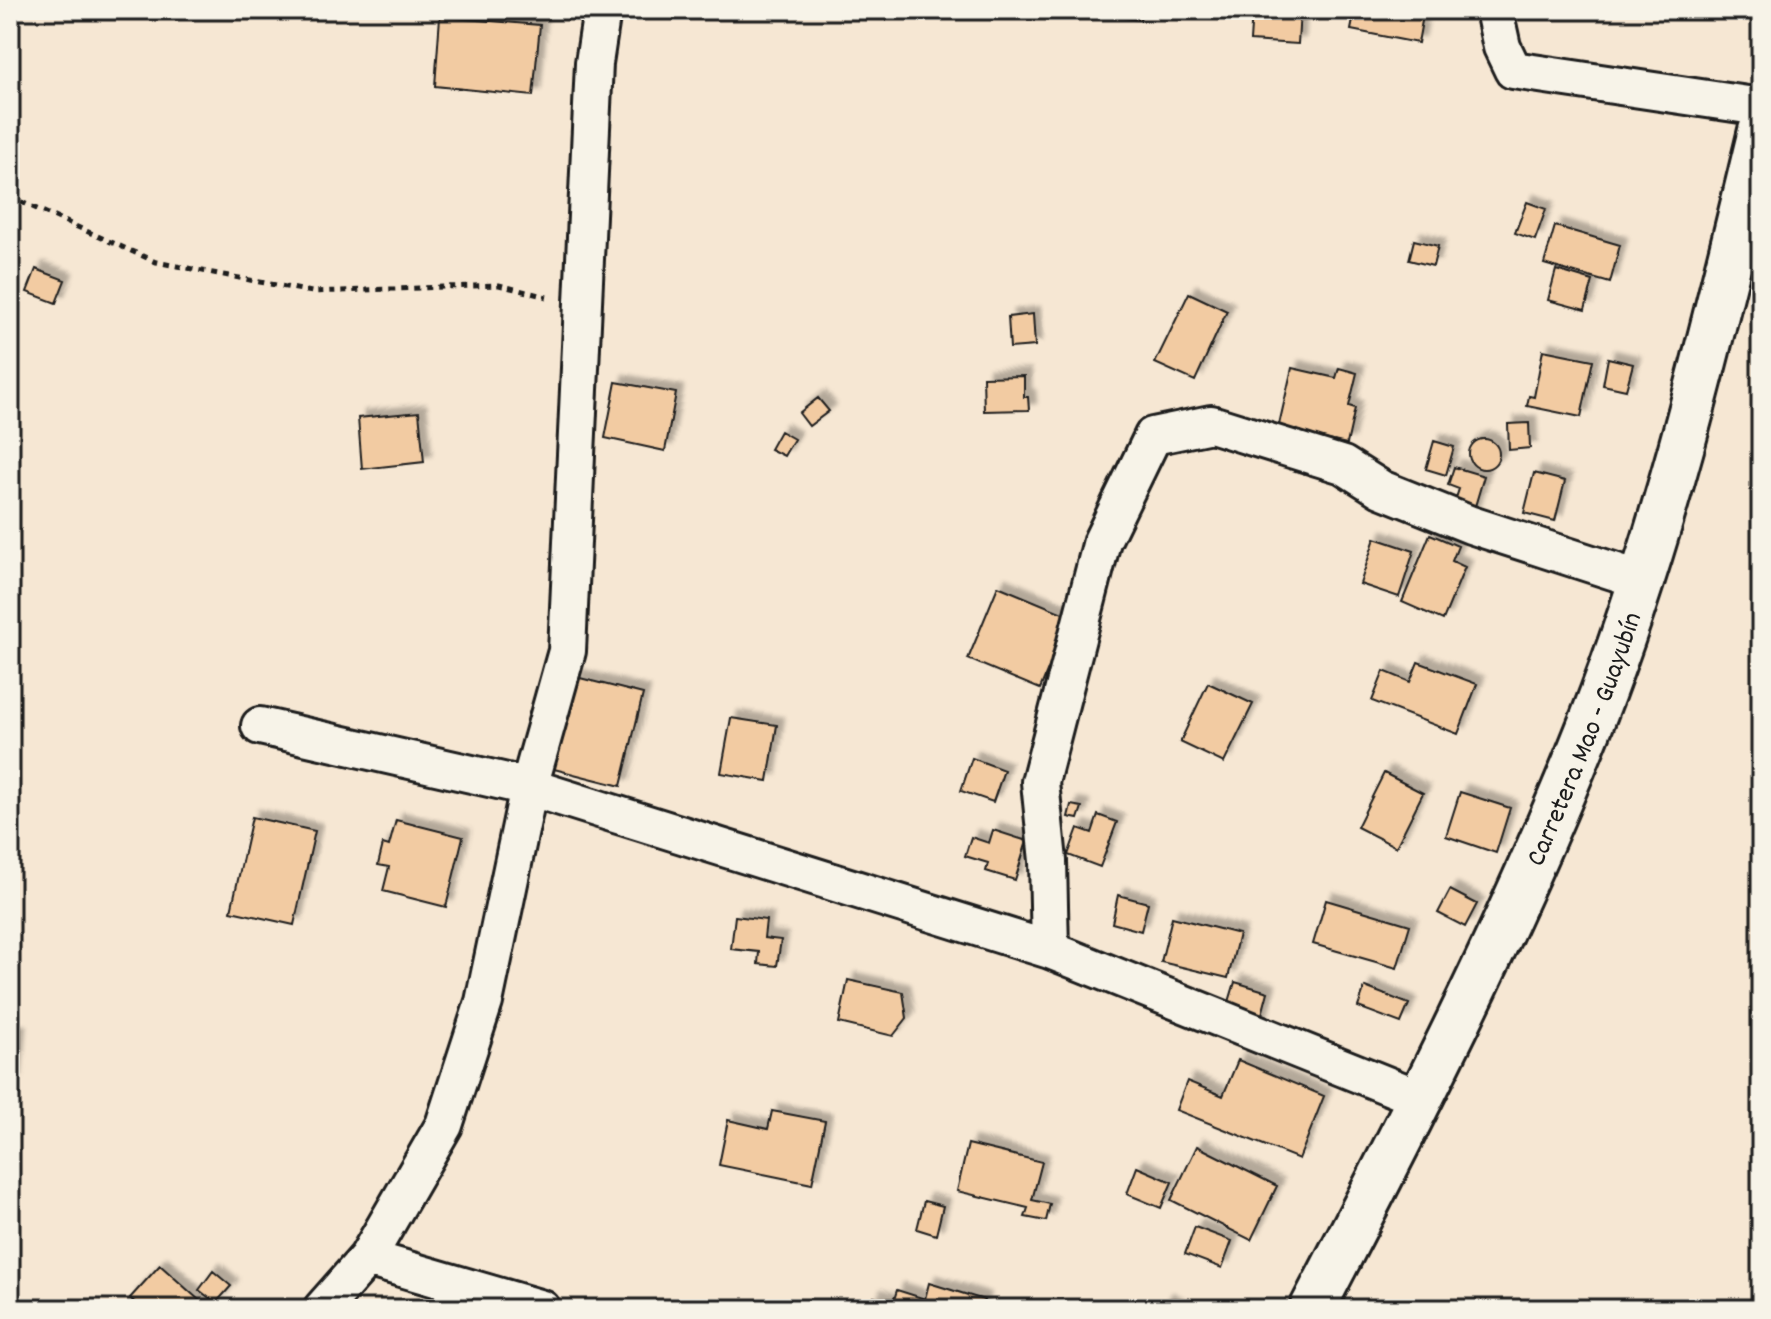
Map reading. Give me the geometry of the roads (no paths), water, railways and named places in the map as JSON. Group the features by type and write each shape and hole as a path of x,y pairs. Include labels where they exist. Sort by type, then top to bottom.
{"main road":[{"name":"Carretera Mao - Guayubín","path":"1312,1309 1421,1099 1530,869 1594,716 1673,483 1761,131"}],"street":[{"path":"322,1309 367,1258 444,1125 484,1002 529,787 567,651 594,63 602,10"},
{"path":"1494,10 1502,47 1513,70 1761,107"},
{"path":"1050,950 1048,861 1040,782 1102,541 1153,436 1211,424 1343,465 1381,489 1471,525 1641,580"},
{"path":"260,726 529,787 1050,950 1421,1099"},
{"path":"367,1258 542,1309"}]}
